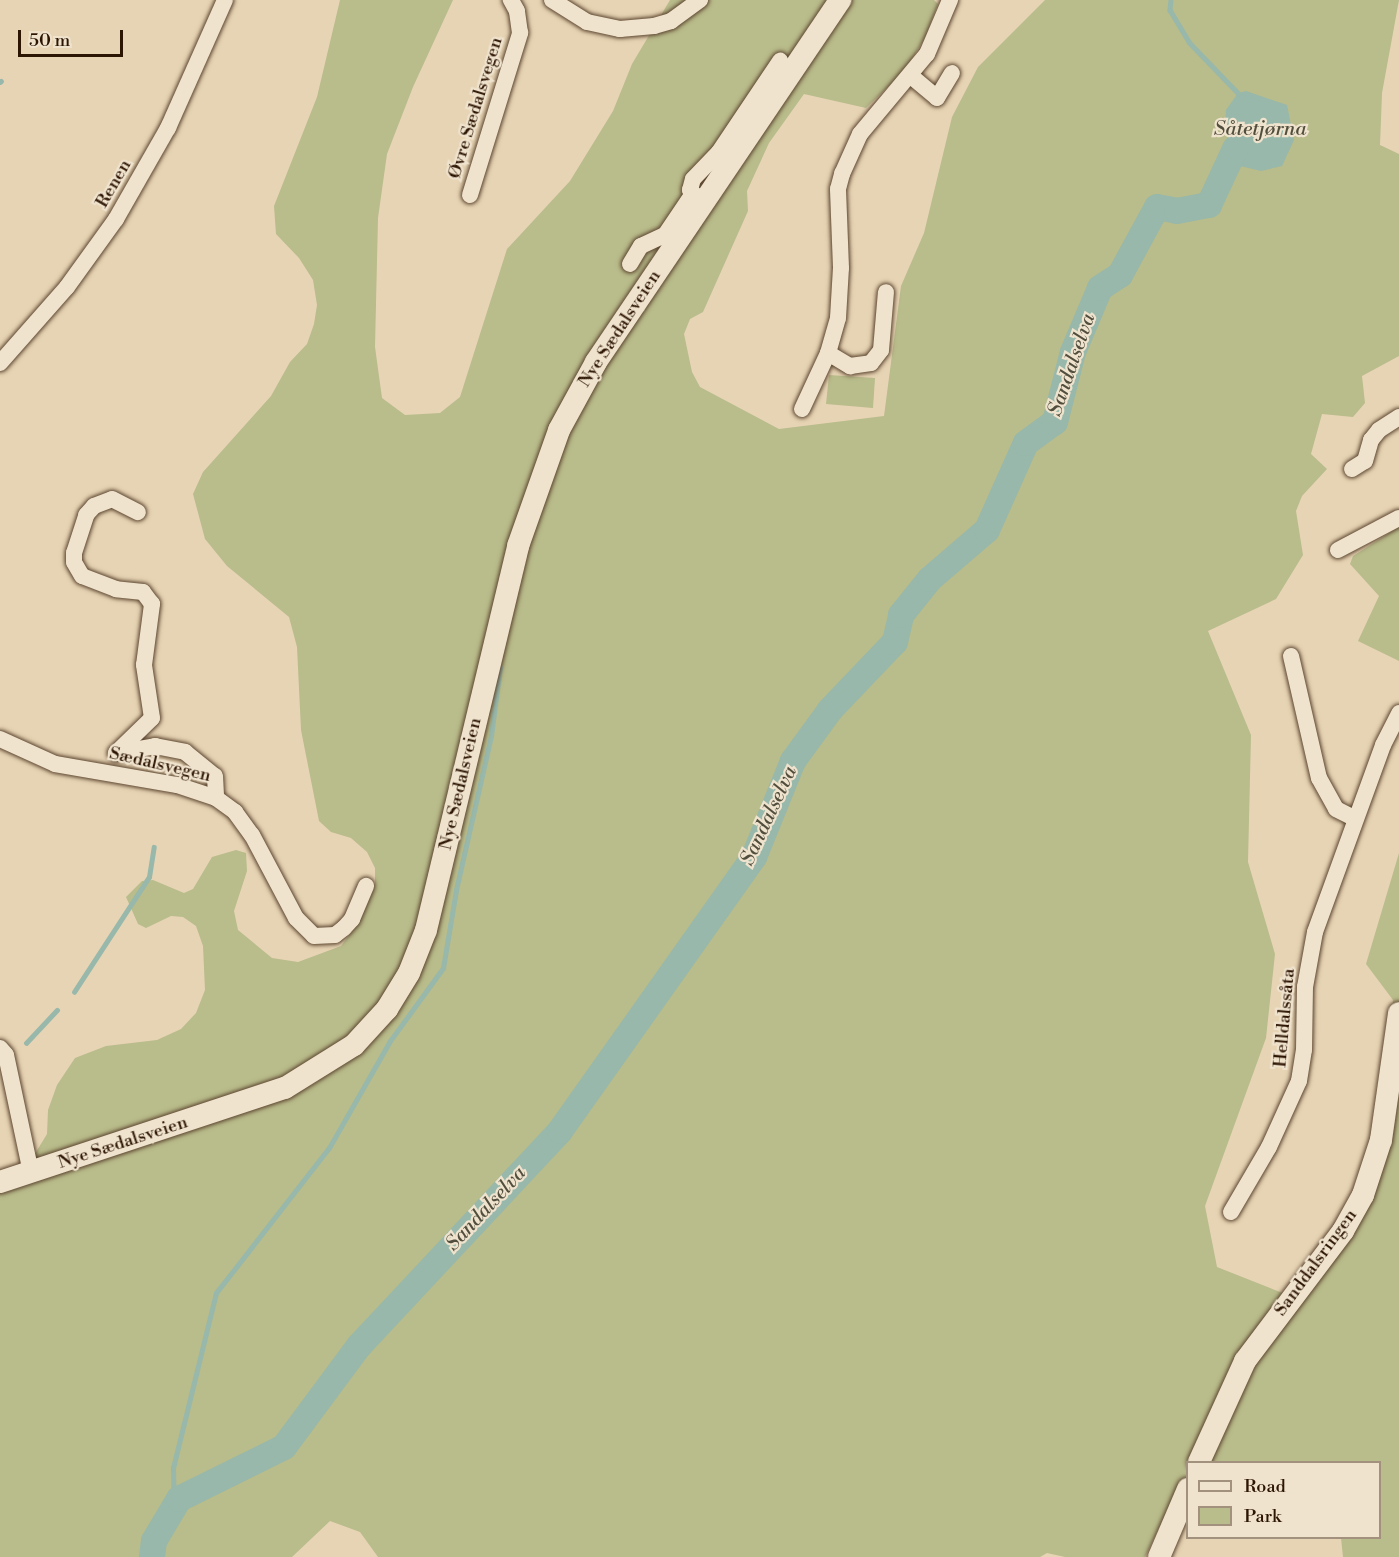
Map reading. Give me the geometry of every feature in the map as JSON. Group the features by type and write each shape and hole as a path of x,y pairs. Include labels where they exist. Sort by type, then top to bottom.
{"main road":[{"name":"Nye Sædalsveien","path":"0,1182 292,1084 354,1045 387,1009 409,973 426,930 511,575 545,462 596,362 697,198 840,0"},
{"name":"Sanddalsringen","path":"1199,1461 1245,1361 1343,1231 1363,1196 1381,1140 1399,1013"},
{"path":"1159,1557 1186,1495"}],"street":[{"name":"Renen","path":"0,363 67,287 116,219 168,128 225,0"},
{"name":"Øvre Sædalsvegen","path":"470,195 520,33 517,11 511,0"},
{"path":"552,0 587,21 620,29 663,24 700,0"},
{"path":"802,409 828,353 841,294 837,210 842,174 860,134 910,76 937,34 950,0"},
{"name":"Nye Sædalsveien","path":"630,264 641,246 665,235 697,198 693,179 719,152 780,61"},
{"path":"910,76 938,98 952,73"},
{"path":"828,353 850,366 871,363 880,350 885,292"},
{"path":"1352,469 1365,460 1371,440 1379,430 1399,417"},
{"path":"116,753 152,718 144,665 152,604 143,592 116,589 82,576 74,562 74,553 86,515 94,506 112,500 138,512"},
{"path":"1338,550 1399,518"},
{"path":"1291,656 1319,778 1336,808 1356,819"},
{"name":"Helldalssåta","path":"1232,1212 1269,1147 1299,1082 1304,1050 1305,987 1315,932 1383,745 1399,713"},
{"name":"Sædalsvegen","path":"0,739 56,764 177,785 216,798 235,813 252,835 296,918 314,936 335,935 344,928 352,920 366,886"},
{"name":"Sædalsvegen","path":"95,770 116,753 155,746 185,752 215,776 216,798"},
{"path":"0,1048 6,1055 31,1173"}],"green space":[{"path":"340,0 453,0 413,87 387,154 378,218 375,347 382,398 405,415 440,413 460,397 507,249 570,181 613,111 632,64 670,0 934,0 938,4 925,38 904,71 866,108 804,94 769,143 747,191 748,211 703,312 690,319 684,334 692,372 700,387 779,429 884,416 901,286 924,233 952,117 978,67 1045,0 1399,0 1382,93 1380,145 1399,154 1399,356 1362,376 1365,403 1353,417 1322,414 1311,454 1327,469 1302,496 1296,511 1303,555 1276,599 1208,631 1251,735 1248,862 1275,954 1266,1038 1205,1206 1217,1267 1285,1294 1376,1179 1393,1000 1366,964 1399,853 1399,1557 1343,1557 1341,1539 1381,1539 1381,1461 1186,1461 1186,1479 1183,1478 1145,1557 1065,1557 1047,1553 1040,1557 378,1557 360,1532 330,1521 292,1557 0,1557 0,1178 33,1157 47,1134 48,1110 57,1085 75,1058 106,1046 157,1040 181,1029 196,1013 205,990 203,946 196,926 183,917 171,916 146,928 138,924 126,897 142,881 153,880 184,893 193,889 212,857 236,850 246,853 247,871 234,911 238,930 272,958 298,962 341,946 360,921 375,883 375,868 367,852 351,838 331,832 319,821 301,730 297,647 289,617 227,566 205,539 193,494 203,472 271,396 290,362 307,344 314,324 317,305 313,280 299,258 276,234 274,206 317,97"},
{"path":"829,375 875,378 873,408 826,404"},
{"path":"1399,527 1399,661 1358,641 1379,596 1350,564 1353,556"}],"water":[{"name":"Såtetjørna","path":"1246,91 1287,105 1294,140 1282,166 1261,171 1240,166 1225,130 1226,110 1238,93"}],"waterway":[{"path":"1171,0 1170,10 1189,42 1238,93"},
{"name":"Sandalselva","path":"152,1557 154,1541 179,1499 284,1447 359,1346 560,1131 754,857 793,761 830,710 895,642 901,615 930,579 987,530 1026,443 1055,422 1073,352 1100,288 1120,275 1157,207 1177,211 1209,205 1235,149"},
{"path":"174,1510 173,1468 216,1293 329,1148 390,1041 443,968 456,890 491,736 500,668"},
{"path":"74,992 149,877 154,847"},
{"path":"26,1043 57,1010"}]}
